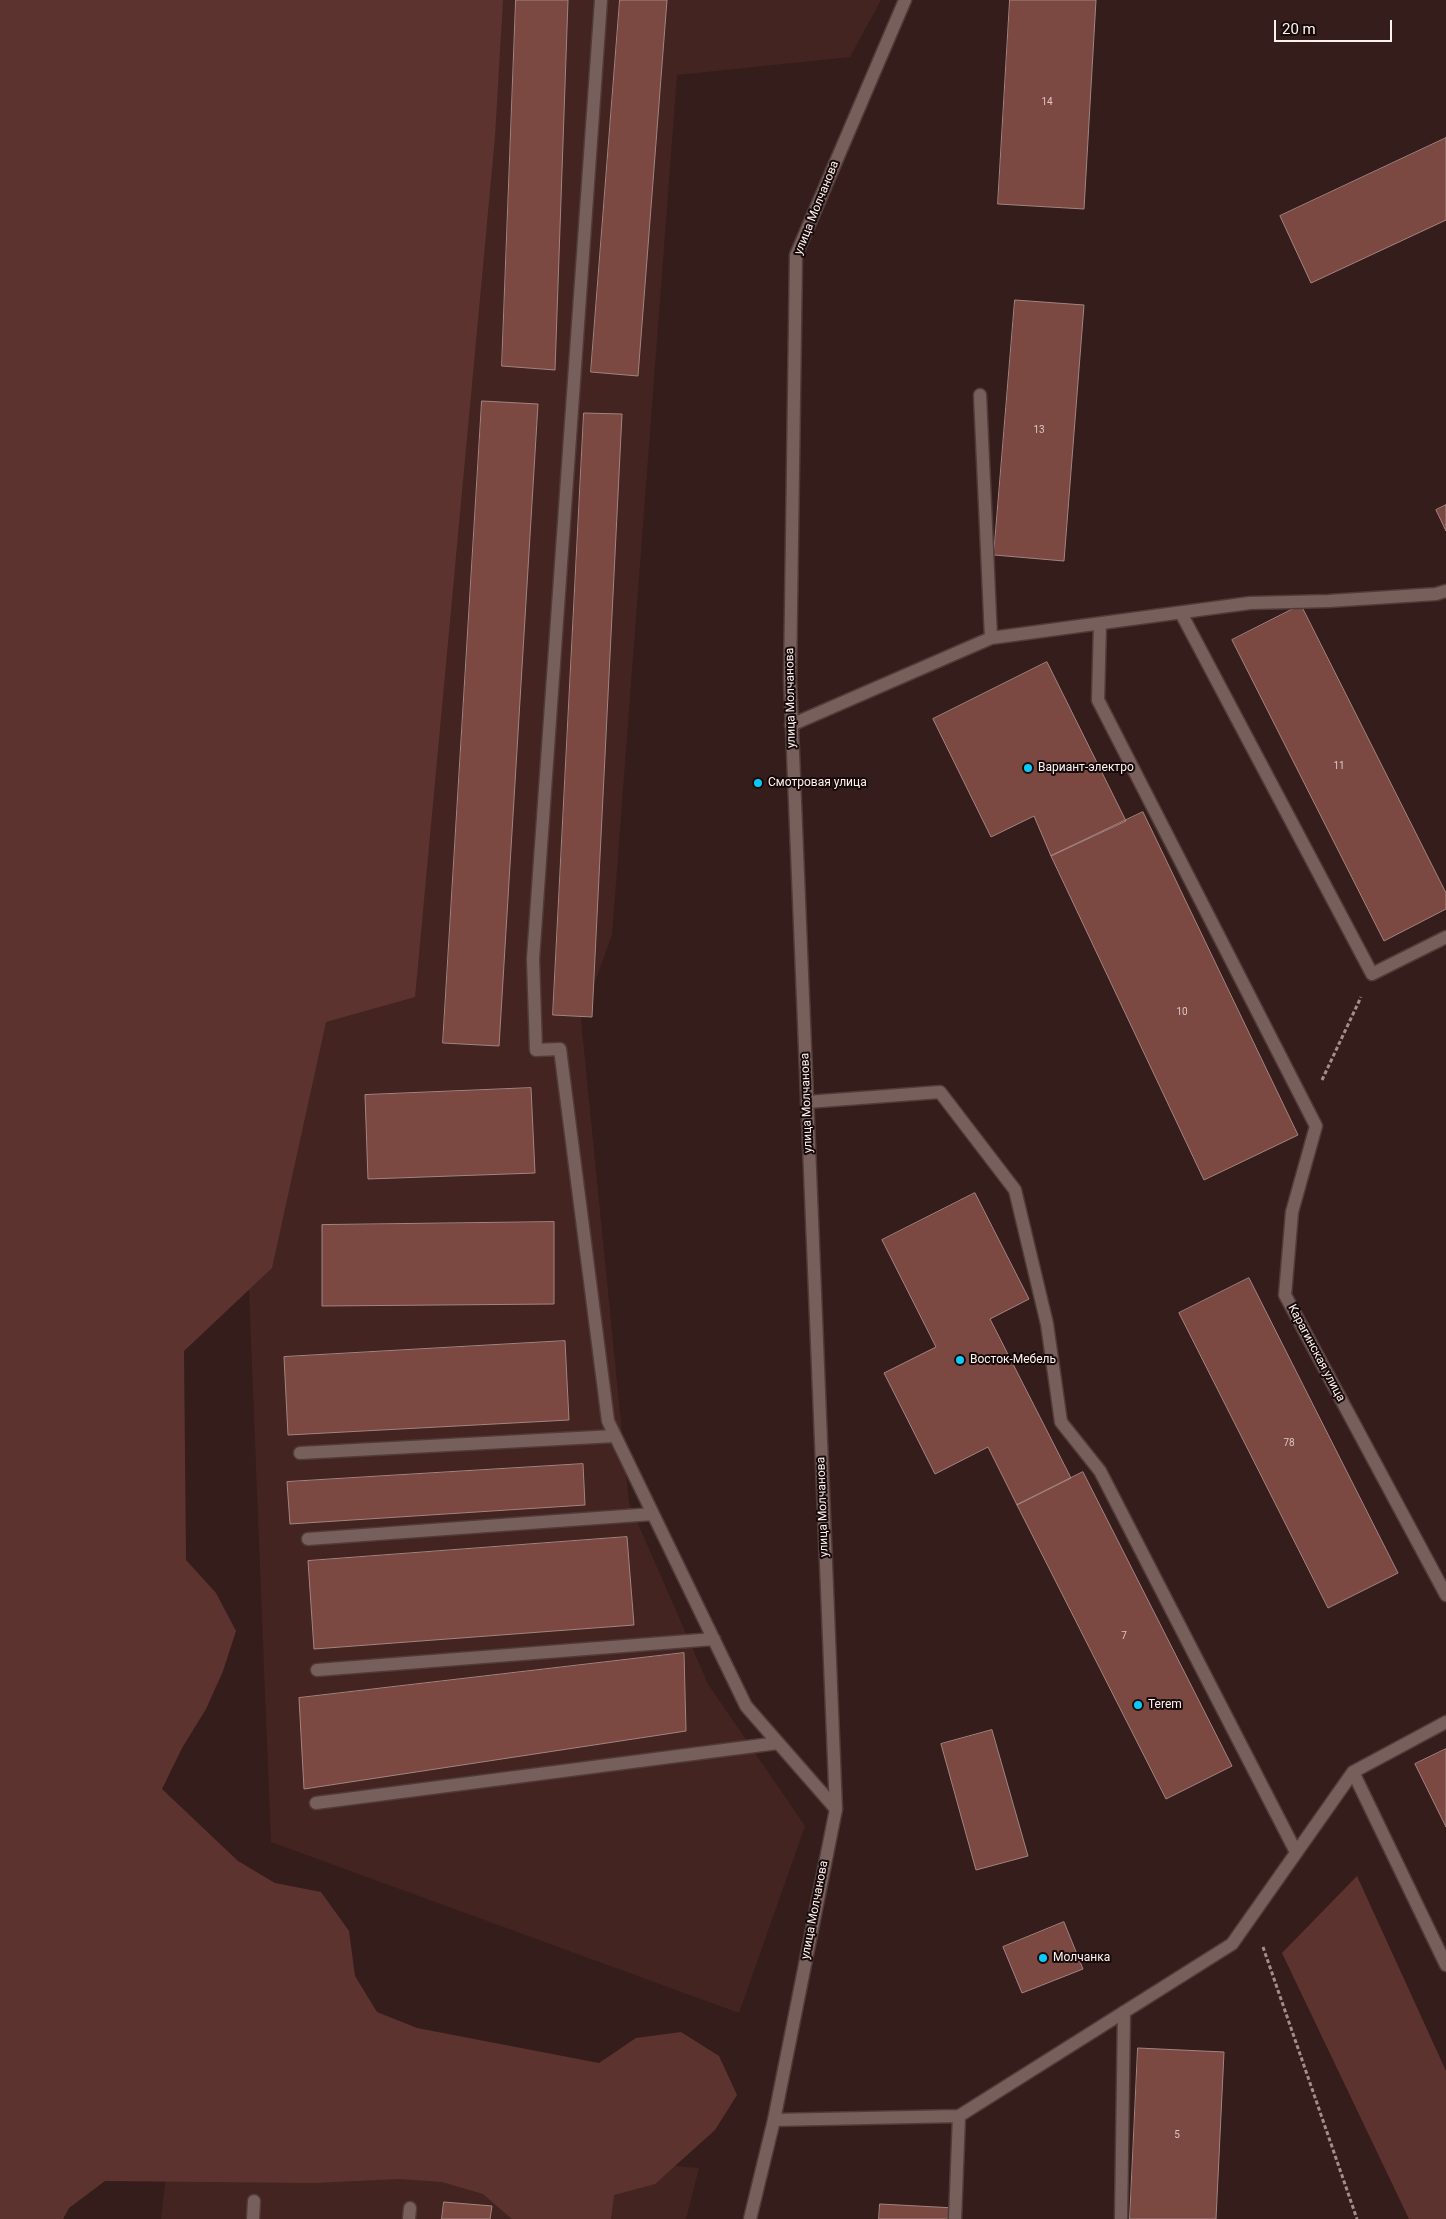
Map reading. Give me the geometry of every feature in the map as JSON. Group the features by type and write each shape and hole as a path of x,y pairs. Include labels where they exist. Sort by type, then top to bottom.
{"street":[{"path":"601,0 533,959 536,1050 560,1049 608,1421 746,1706 836,1808"},
{"name":"улица Молчанова","path":"750,2219 774,2120 836,1808 791,725 796,255 905,0"},
{"path":"980,395 991,638"},
{"path":"791,725 991,638 1250,604 1436,594 1446,591"},
{"path":"1181,613 1372,974 1446,937"},
{"name":"Карагинская улица","path":"1100,624 1098,700 1316,1126 1292,1212 1285,1295 1446,1595"},
{"path":"807,1102 940,1092 1015,1190 1047,1324 1061,1422 1100,1471 1296,1852"},
{"path":"300,1453 615,1436"},
{"path":"308,1539 653,1514"},
{"path":"318,1670 714,1639"},
{"path":"774,2120 959,2116 1232,1944 1353,1772 1446,1722"},
{"path":"316,1803 778,1742"},
{"path":"1353,1772 1446,1965"},
{"path":"1121,2219 1124,2012"},
{"path":"955,2219 959,2116"},
{"path":"253,2219 254,2201"}],"path":[{"path":"1320,1085 1372,974"},
{"path":"1252,1916 1356,2219"}],"shaded area":[{"path":"0,0 503,0 495,137 415,997 326,1022 272,1268 184,1351 186,1560 216,1593 236,1631 223,1671 206,1709 182,1748 162,1789 238,1861 275,1883 321,1892 349,1931 355,1976 377,2012 417,2028 599,2063 636,2038 681,2032 719,2056 737,2095 715,2130 655,2184 614,2195 611,2219 512,2219 483,2194 442,2182 399,2179 315,2183 105,2181 69,2208 63,2219 0,2219"},
{"path":"323,0 881,0 850,57 677,75 612,935 581,1020 629,1503 708,1684 805,1826 739,2013 271,1842 244,1166"},
{"path":"1357,1876 1446,2071 1446,2219 1409,2219 1282,1953"},
{"path":"172,2122 699,2168 686,2219 161,2219"}],"building":[{"path":"516,0 568,0 555,370 502,366"},
{"path":"620,0 667,0 638,376 591,372"},
{"path":"1010,0 1096,0 1084,209 998,204"},
{"path":"1446,138 1446,220 1311,283 1280,216"},
{"path":"1015,300 1084,305 1064,561 994,555"},
{"path":"482,401 538,404 499,1046 443,1043"},
{"path":"584,413 622,414 592,1017 553,1015"},
{"path":"1446,505 1446,531 1436,510"},
{"path":"1301,605 1446,893 1446,909 1384,941 1232,640"},
{"name":"Вариант-электро","path":"1047,662 1126,821 1051,856 1034,816 991,837 933,719"},
{"path":"1143,812 1298,1135 1204,1180 1051,856"},
{"path":"531,1088 535,1173 368,1179 365,1095"},
{"name":"Восток-Мебель","path":"975,1193 1029,1299 990,1319 1071,1478 1017,1505 988,1447 935,1474 884,1373 936,1347 882,1240"},
{"path":"554,1222 554,1304 322,1306 322,1225"},
{"path":"1249,1278 1398,1573 1328,1608 1179,1313"},
{"path":"565,1341 569,1420 288,1435 284,1357"},
{"path":"583,1464 585,1505 290,1524 287,1482"},
{"path":"1083,1472 1232,1766 1166,1799 1017,1505"},
{"path":"627,1537 634,1625 314,1649 308,1561"},
{"path":"684,1653 686,1731 304,1789 299,1698"},
{"path":"992,1730 1028,1856 976,1870 941,1744"},
{"path":"1446,1749 1446,1827 1415,1764"},
{"name":"Молчанка","path":"1064,1922 1083,1969 1022,1993 1003,1947"},
{"path":"1138,2048 1224,2052 1216,2219 1130,2219"},
{"path":"444,2202 492,2206 490,2219 442,2219"},
{"path":"880,2204 955,2208 955,2219 879,2219"}],"place":[{"name":"Вариант-электро","path":"1028,768"},
{"name":"Смотровая улица","path":"758,783"},
{"name":"Восток-Мебель","path":"960,1360"},
{"name":"Terem","path":"1138,1705"},
{"name":"Молчанка","path":"1043,1958"}]}
